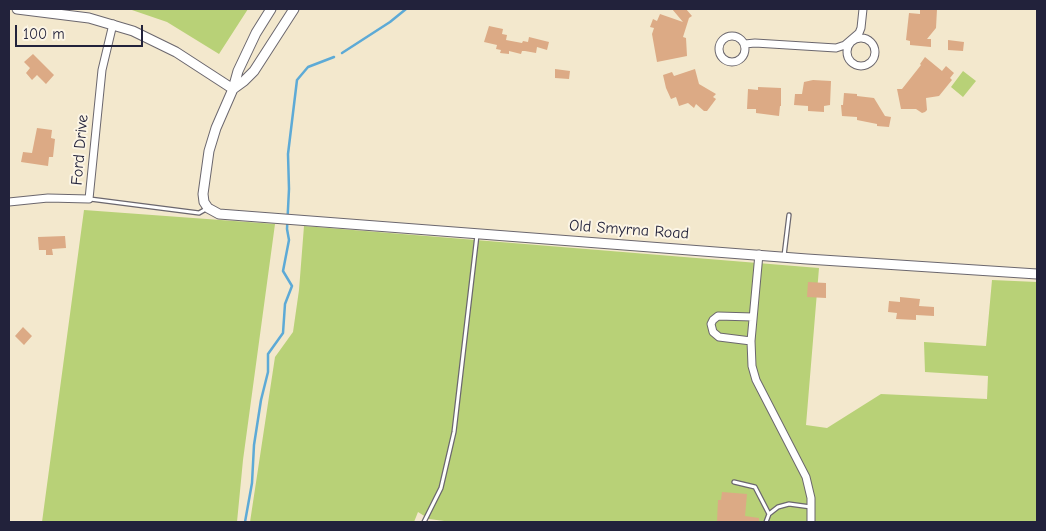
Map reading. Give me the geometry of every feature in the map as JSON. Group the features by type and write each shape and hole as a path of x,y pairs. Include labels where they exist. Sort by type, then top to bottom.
{"street":[{"path":"17,9 87,18 113,24 153,40 233,88"},
{"path":"208,208 202,194 209,151 216,128 247,51 271,9"},
{"path":"233,88 254,71 294,9"},
{"path":"745,44 755,43 831,49 841,47 859,33 863,9"},
{"name":"Ford Drive","path":"9,202 48,198 89,199 102,70 113,24"},
{"path":"863,37 872,43 875,54 868,64 859,66 849,60 847,48 852,40 863,37"},
{"name":"Old Smyrna Road","path":"208,208 219,214 288,220 1037,274"},
{"path":"759,254 750,359 754,374 804,472 810,490 811,522"},
{"path":"751,340 719,337 713,332 711,324 714,318 718,316 753,318"}],"lane":[{"path":"89,199 199,213 208,208"},
{"path":"784,256 789,215"},
{"path":"424,522 441,488 454,432 477,234"},
{"path":"734,482 755,487 769,514"},
{"path":"766,522 769,514 778,507 789,504 811,507"}],"green space":[{"path":"129,9 248,9 219,54 167,22"},
{"path":"963,71 976,81 963,97 951,87"},
{"path":"84,210 275,224 243,460 237,522 42,522"},
{"path":"304,226 819,268 806,425 827,428 881,394 987,399 988,376 925,372 924,342 986,346 992,280 1037,282 1037,522 452,522 429,519 418,512 414,522 250,522 275,357 293,332 299,290"}],"building":[{"path":"672,9 686,9 692,16 689,18 683,37 686,38 687,56 657,62 652,34 654,28 650,27 653,19 657,21 660,14 683,22"},
{"path":"920,9 937,9 936,28 927,39 931,39 931,47 910,45 910,41 906,40 909,13 920,14"},
{"path":"489,26 503,29 502,34 507,35 506,40 522,43 523,41 528,42 529,37 549,42 547,50 537,47 536,53 522,51 521,54 509,51 509,54 500,53 501,50 496,49 497,45 484,42"},
{"path":"948,40 964,42 963,51 948,50"},
{"path":"33,54 54,75 46,84 37,75 32,80 26,73 30,68 24,62"},
{"path":"925,57 942,71 946,66 954,73 950,78 952,80 939,96 926,98 927,110 925,112 922,113 916,109 901,109 897,89 902,89"},
{"path":"555,69 570,71 569,79 555,78"},
{"path":"695,69 699,84 716,94 713,97 716,99 707,111 704,111 696,104 694,108 688,103 679,106 676,97 671,99 666,88 663,75 672,72 674,76"},
{"path":"813,80 831,81 830,105 824,106 824,112 808,111 808,106 794,105 795,94 802,94 804,82"},
{"path":"758,87 781,88 779,116 756,113 756,109 747,109 748,89 758,90"},
{"path":"844,93 874,98 885,116 891,117 889,127 877,126 877,124 857,120 857,117 842,116 841,105 843,105"},
{"path":"37,128 52,130 51,138 55,139 53,157 49,157 48,166 21,162 23,152 32,153"},
{"path":"65,236 66,248 52,249 53,255 46,255 46,250 39,250 38,237"},
{"path":"808,282 826,283 826,298 807,297"},
{"path":"900,297 920,299 919,306 934,307 934,316 916,315 916,320 896,319 897,313 888,312 889,301 900,302"},
{"path":"23,327 32,336 24,345 15,336"},
{"path":"722,492 747,494 745,516 759,518 759,522 717,522 718,500 721,500"}],"waterway":[{"path":"342,53 390,22 406,9"},
{"path":"245,522 252,483 254,445 261,400 268,372 268,354 283,333 285,304 292,286 283,271 289,240 287,229 288,154 297,80 308,67 334,57"}]}
